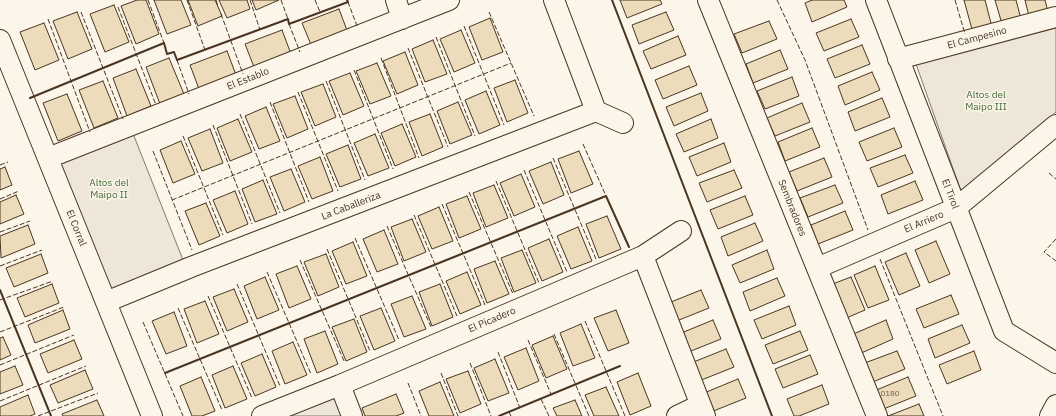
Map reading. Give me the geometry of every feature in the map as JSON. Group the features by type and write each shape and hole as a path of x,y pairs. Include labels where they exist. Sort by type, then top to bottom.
{"street":[{"name":"El Establo","path":"48,158 399,9 449,0"},
{"path":"554,0 596,111 623,123"},
{"name":"Sembradores","path":"708,0 877,416"},
{"name":"El Tirol","path":"876,0 1004,331 1056,363"},
{"name":"El Campesino","path":"898,59 1056,17"},
{"name":"El Corral","path":"0,40 152,416"},
{"name":"La Caballeriza","path":"106,302 199,264 596,111"},
{"name":"El Arriero","path":"817,268 956,208 1056,125"},
{"name":"El Picadero","path":"262,416 340,385 643,256 681,231"},
{"path":"643,256 702,410 677,416"},
{"path":"340,385 352,416"},
{"path":"1050,416 1056,405"}],"green space":[{"name":"Altos del Maipo III","path":"1056,27 1056,112 961,191 916,64"},
{"name":"Altos del Maipo II","path":"132,131 185,265 108,296 52,162"},
{"path":"336,393 345,416 280,416"}],"building":[{"path":"137,0 146,0 159,34 136,44 121,6"},
{"path":"154,0 181,0 191,25 167,34"},
{"path":"188,0 215,0 222,16 198,26"},
{"path":"219,0 247,0 250,9 227,18"},
{"path":"252,0 279,0 256,10"},
{"path":"620,0 660,0 662,4 627,18"},
{"path":"812,0 844,0 847,7 812,22 805,3"},
{"path":"964,0 985,0 992,27 973,33"},
{"path":"995,0 1016,0 1021,19 1002,24"},
{"path":"1025,0 1045,0 1048,12 1029,16"},
{"path":"114,5 129,42 105,52 90,14"},
{"path":"339,9 348,33 312,47 302,23"},
{"path":"77,12 92,49 68,59 53,21"},
{"path":"666,12 674,30 639,44 632,25"},
{"path":"490,18 503,52 482,60 469,27"},
{"path":"851,19 859,37 824,51 816,33"},
{"path":"769,21 777,39 742,53 734,34"},
{"path":"44,23 59,60 35,70 20,32"},
{"path":"282,30 291,54 254,67 245,44"},
{"path":"461,30 475,63 454,72 440,39"},
{"path":"678,36 686,55 651,69 643,51"},
{"path":"433,40 447,74 425,82 412,49"},
{"path":"862,45 870,64 835,78 827,59"},
{"path":"780,50 788,69 753,83 746,64"},
{"path":"227,51 236,75 199,89 190,65"},
{"path":"405,52 418,85 397,94 383,61"},
{"path":"169,58 184,94 160,104 146,67"},
{"path":"377,63 391,96 370,104 356,71"},
{"path":"689,66 697,85 663,99 655,80"},
{"path":"136,69 151,106 127,116 113,78"},
{"path":"872,72 880,90 845,105 838,86"},
{"path":"350,73 364,106 343,115 329,81"},
{"path":"792,77 799,96 765,109 757,91"},
{"path":"515,80 528,113 507,122 494,88"},
{"path":"103,81 118,118 94,128 79,90"},
{"path":"323,84 336,117 315,126 301,92"},
{"path":"486,91 500,125 479,134 465,100"},
{"path":"701,93 708,111 674,126 666,107"},
{"path":"67,94 82,131 58,141 43,103"},
{"path":"295,96 308,129 287,138 273,104"},
{"path":"882,98 890,117 855,131 848,112"},
{"path":"458,102 472,135 450,144 437,111"},
{"path":"802,103 810,122 775,136 767,118"},
{"path":"266,107 280,141 259,149 245,116"},
{"path":"430,114 443,147 422,156 409,122"},
{"path":"238,119 252,152 230,161 217,128"},
{"path":"711,119 718,138 684,152 676,134"},
{"path":"402,124 416,157 395,166 381,133"},
{"path":"812,128 820,147 785,161 778,142"},
{"path":"894,128 902,147 867,161 859,142"},
{"path":"210,129 223,163 202,171 188,138"},
{"path":"375,134 389,168 368,176 354,143"},
{"path":"181,141 195,174 173,183 160,150"},
{"path":"724,143 731,162 697,176 689,157"},
{"path":"348,145 361,179 340,187 326,154"},
{"path":"579,151 593,184 571,193 558,159"},
{"path":"905,155 913,173 878,187 870,168"},
{"path":"320,157 333,191 312,199 298,166"},
{"path":"824,158 832,177 797,191 789,172"},
{"path":"551,162 564,195 543,204 529,171"},
{"path":"5,167 12,185 0,190 0,169"},
{"path":"291,169 305,202 284,211 270,177"},
{"path":"734,170 742,188 707,202 699,183"},
{"path":"521,174 535,207 514,216 500,183"},
{"path":"263,180 277,214 255,222 242,189"},
{"path":"915,181 923,200 888,214 881,195"},
{"path":"494,185 508,218 486,227 473,193"},
{"path":"835,185 843,203 808,217 800,198"},
{"path":"235,191 248,224 227,233 213,200"},
{"path":"16,195 24,214 0,224 0,202"},
{"path":"467,196 481,229 459,238 446,204"},
{"path":"745,196 753,215 718,229 710,210"},
{"path":"206,203 220,236 199,245 185,211"},
{"path":"439,207 453,241 432,249 418,216"},
{"path":"845,211 853,230 818,244 811,225"},
{"path":"607,216 621,249 599,258 586,224"},
{"path":"412,219 426,252 404,261 391,227"},
{"path":"755,223 763,241 728,256 721,237"},
{"path":"28,225 35,244 1,258 0,236"},
{"path":"578,227 592,261 571,269 557,236"},
{"path":"384,230 398,264 377,272 363,239"},
{"path":"549,239 563,272 542,281 528,248"},
{"path":"936,241 950,274 929,283 915,250"},
{"path":"353,242 367,276 346,284 332,251"},
{"path":"522,250 536,283 514,292 501,258"},
{"path":"767,250 774,269 740,283 732,265"},
{"path":"906,253 920,286 899,295 885,262"},
{"path":"41,254 48,273 14,287 6,268"},
{"path":"326,254 339,287 318,296 304,262"},
{"path":"495,261 509,294 487,303 474,269"},
{"path":"297,266 311,299 289,308 276,274"},
{"path":"875,266 889,300 868,308 854,275"},
{"path":"467,272 481,305 460,314 446,281"},
{"path":"265,277 279,310 257,319 244,286"},
{"path":"851,277 865,310 844,319 830,285"},
{"path":"777,278 785,296 750,311 743,292"},
{"path":"52,284 59,303 25,317 17,298"},
{"path":"440,284 453,317 432,326 419,292"},
{"path":"234,289 248,322 227,331 213,297"},
{"path":"701,290 709,308 674,322 666,304"},
{"path":"951,295 959,314 924,328 916,309"},
{"path":"412,296 426,329 404,337 391,304"},
{"path":"205,301 219,334 197,343 184,309"},
{"path":"789,306 796,325 762,339 754,320"},
{"path":"381,308 395,341 374,350 360,316"},
{"path":"63,310 70,329 35,343 28,325"},
{"path":"616,310 629,343 608,351 594,318"},
{"path":"174,312 187,346 166,354 152,321"},
{"path":"354,319 367,352 346,361 332,327"},
{"path":"713,320 721,339 686,353 679,334"},
{"path":"886,320 893,339 859,354 851,335"},
{"path":"581,324 595,358 573,366 560,333"},
{"path":"962,325 970,343 935,358 928,339"},
{"path":"325,331 338,364 317,373 304,339"},
{"path":"800,331 808,350 773,364 765,345"},
{"path":"553,336 567,369 546,378 532,345"},
{"path":"3,337 11,355 0,360 0,338"},
{"path":"74,340 82,359 48,373 40,354"},
{"path":"293,342 307,375 285,384 272,351"},
{"path":"526,348 539,381 518,390 504,357"},
{"path":"726,349 734,367 699,381 691,363"},
{"path":"897,351 905,369 870,383 862,364"},
{"path":"974,351 981,370 947,384 939,365"},
{"path":"262,354 276,387 255,396 241,363"},
{"path":"810,355 818,374 783,388 775,369"},
{"path":"495,359 509,393 488,401 474,368"},
{"path":"15,366 23,385 0,394 0,372"},
{"path":"233,366 247,399 225,408 212,375"},
{"path":"85,370 93,389 58,403 50,385"},
{"path":"468,371 481,404 460,413 446,379"},
{"path":"638,373 651,406 630,415 617,382"},
{"path":"201,377 215,411 202,416 192,416 180,386"},
{"path":"908,377 916,396 881,410 874,391"},
{"path":"738,379 746,398 711,412 704,393"},
{"path":"440,382 454,416 429,416 419,391"},
{"path":"822,385 829,404 799,416 794,416 787,399"},
{"path":"606,387 619,416 594,416 585,395"},
{"path":"396,394 404,413 396,416 365,416 362,408"},
{"path":"28,395 35,414 30,416 0,416 0,407"},
{"path":"97,400 104,416 63,416 62,414"},
{"path":"575,400 582,416 557,416 553,408"},
{"path":"919,404 924,416 888,416"}],"fence":[{"path":"148,0 164,43"},
{"path":"187,0 205,50"},
{"path":"216,0 218,6"},
{"path":"250,0 260,30"},
{"path":"281,0 288,19"},
{"path":"315,0 320,12"},
{"path":"777,0 805,60 868,230"},
{"path":"955,0 965,34"},
{"path":"348,2 357,26"},
{"path":"118,7 156,105"},
{"path":"81,12 123,119"},
{"path":"489,12 534,116"},
{"path":"221,14 243,74"},
{"path":"48,19 90,132"},
{"path":"289,24 300,52"},
{"path":"464,26 504,125"},
{"path":"436,37 475,136"},
{"path":"408,48 448,147"},
{"path":"381,58 419,158"},
{"path":"177,60 189,94"},
{"path":"172,200 511,63"},
{"path":"354,70 393,169"},
{"path":"326,81 365,180"},
{"path":"298,92 338,191"},
{"path":"270,102 309,202"},
{"path":"240,114 280,213"},
{"path":"213,125 252,224"},
{"path":"183,136 223,235"},
{"path":"583,144 606,196"},
{"path":"153,151 192,250"},
{"path":"553,158 596,259"},
{"path":"0,165 8,162"},
{"path":"524,170 567,272"},
{"path":"1049,173 1056,179"},
{"path":"496,181 539,283"},
{"path":"0,199 19,191"},
{"path":"469,192 513,294"},
{"path":"442,204 485,305"},
{"path":"414,215 457,316"},
{"path":"0,232 30,221"},
{"path":"387,226 431,327"},
{"path":"355,238 399,340"},
{"path":"1056,239 1044,252 1056,261"},
{"path":"327,249 370,351"},
{"path":"0,266 42,250"},
{"path":"880,259 943,416"},
{"path":"300,260 344,361"},
{"path":"267,272 311,374"},
{"path":"0,300 53,281"},
{"path":"237,284 280,386"},
{"path":"208,296 252,398"},
{"path":"0,332 64,307"},
{"path":"178,308 222,410"},
{"path":"585,321 625,416"},
{"path":"143,322 183,416"},
{"path":"554,334 589,416"},
{"path":"0,365 74,335"},
{"path":"528,340 551,394"},
{"path":"498,352 520,408"},
{"path":"470,363 491,416"},
{"path":"0,401 86,366"},
{"path":"441,373 458,416"},
{"path":"408,383 421,416"},
{"path":"38,416 98,393"},
{"path":"541,399 549,416"},
{"path":"509,412 511,416"}],"wall":[{"path":"30,98 164,43 167,54 174,52 177,60 288,19 289,24 348,2 347,0"},
{"path":"612,0 772,416"},
{"path":"165,373 606,196 629,247"},
{"path":"0,290 51,416"},
{"path":"499,416 620,366"}]}
